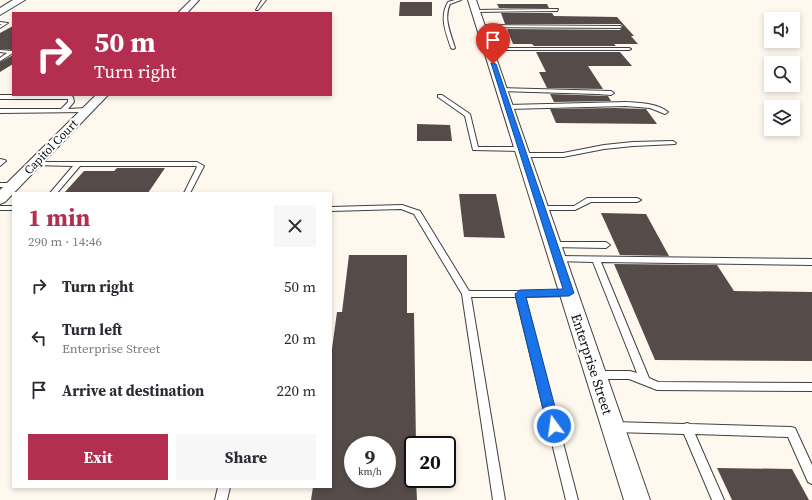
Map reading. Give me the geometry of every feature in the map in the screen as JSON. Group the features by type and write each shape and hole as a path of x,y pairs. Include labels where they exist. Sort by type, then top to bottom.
{"street":[{"path":"0,12 20,0"},
{"path":"183,12 195,0"},
{"name":"Enterprise Street","path":"472,0 637,500"},
{"name":"Capitol Court","path":"0,199 101,96"}],"lane":[{"path":"257,8 264,0"},
{"path":"453,48 445,22 447,6 449,3 459,0"},
{"path":"476,12 557,10"},
{"path":"0,23 6,23 0,27"},
{"path":"480,26 620,27"},
{"path":"488,49 628,49"},
{"path":"0,51 12,52 0,60"},
{"path":"502,90 539,90 564,93 611,93"},
{"path":"440,96 468,115 475,149 563,155 626,145 673,143"},
{"path":"0,97 70,97 71,102 62,110"},
{"path":"508,107 552,104 623,104 651,106 665,112"},
{"path":"0,111 87,110"},
{"path":"34,164 197,164 201,166 188,192"},
{"path":"54,192 78,164"},
{"path":"0,185 14,185"},
{"path":"541,208 575,208 590,200 637,200"},
{"path":"332,209 402,207 417,213 466,294 499,500"},
{"path":"0,208 12,208"},
{"path":"556,252 606,244"},
{"path":"556,252 596,260 812,262"},
{"path":"596,260 645,381"},
{"path":"466,294 569,293"},
{"path":"520,294 572,500"},
{"path":"596,375 630,375 657,386 812,387"},
{"path":"613,426 791,432 812,478"},
{"path":"687,428 718,500"},
{"path":"221,500 224,488"}],"building":[{"path":"400,2 432,2 432,16 399,16"},
{"path":"497,4 547,4 549,8 499,8"},
{"path":"501,13 552,13 554,16 617,17 634,36 631,36 638,44 614,44 616,46 534,46 532,44 513,44 507,29 620,30 623,26 620,24 505,24"},
{"path":"12,27 12,50 0,49 0,33"},
{"path":"536,52 620,52 632,66 588,66 603,89 547,88 539,72 546,72"},
{"path":"12,56 12,65 0,72 0,62"},
{"path":"550,94 608,96 611,101 554,102"},
{"path":"550,109 646,109 657,124 556,123"},
{"path":"417,124 450,125 452,141 417,141"},
{"path":"117,168 165,168 149,192 65,192 84,171 114,171"},
{"path":"459,194 496,194 505,238 464,237"},
{"path":"601,213 646,214 669,256 620,255"},
{"path":"349,255 407,255 407,313 414,313 416,436 404,436 404,488 416,488 417,500 311,500 313,488 332,488 332,349 337,312 342,312"},
{"path":"614,264 717,265 734,291 812,292 812,361 655,360"},
{"path":"717,468 792,469 809,500 732,500"}],"route":[{"path":"493,64 569,293 520,294 554,426"}]}
